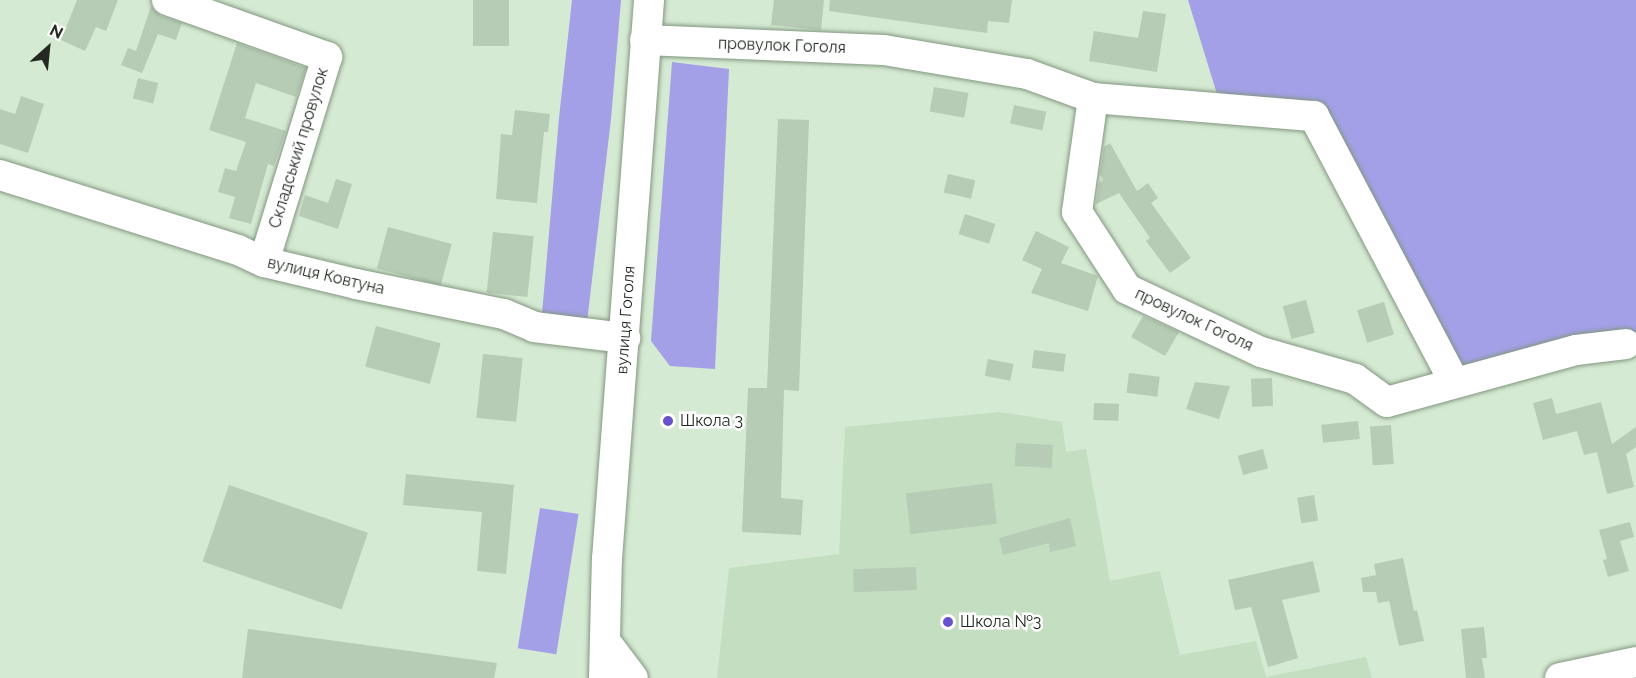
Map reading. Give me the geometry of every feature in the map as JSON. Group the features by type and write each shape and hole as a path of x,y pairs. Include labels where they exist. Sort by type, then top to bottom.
{"street":[{"name":"Складський провулок","path":"167,0 327,57 264,262"},
{"name":"вулиця Гоголя","path":"604,678 607,559 649,0"},
{"name":"провулок Гоголя","path":"645,40 884,50 1027,74 1093,98 1314,116 1454,382"},
{"name":"провулок Гоголя","path":"1093,98 1077,213 1128,288 1261,352 1355,379 1388,402 1576,350 1626,344"},
{"name":"вулиця Ковтуна","path":"0,175 238,250 264,262 356,284 504,314 534,327 624,338"},
{"name":"вулиця Гоголя","path":"586,678 605,641"},
{"path":"605,641 633,678"},
{"path":"1560,678 1636,662"}],"shaded area":[{"path":"572,0 621,0 611,119 587,322 542,314"},
{"path":"1188,0 1636,0 1636,350 1454,382 1314,116 1221,107"},
{"path":"672,62 729,69 715,369 670,366 651,341"},
{"path":"1000,412 1062,422 1066,452 1086,449 1110,581 1160,571 1180,655 1256,641 1266,677 1366,657 1372,678 717,678 729,568 839,554 845,427"},
{"path":"540,508 579,514 556,654 518,648"}],"building":[{"path":"77,0 118,0 106,31 96,27 85,51 61,40"},
{"path":"473,0 509,0 509,46 473,46"},
{"path":"774,0 824,0 821,30 771,25"},
{"path":"830,0 1012,0 1009,23 988,21 987,33 829,11"},
{"path":"151,6 161,16 182,23 176,40 158,34 142,73 121,65 128,48 136,51"},
{"path":"1143,11 1166,14 1157,72 1089,61 1094,31 1138,38"},
{"path":"237,43 306,68 296,97 256,83 245,118 286,131 274,166 268,164 251,224 229,218 235,197 218,192 225,168 236,171 246,142 209,130"},
{"path":"138,78 158,83 153,103 133,98"},
{"path":"934,87 968,93 964,118 930,112"},
{"path":"21,96 44,104 28,153 0,144 0,109 15,114"},
{"path":"1014,105 1046,112 1042,130 1010,124"},
{"path":"515,110 550,114 548,132 544,132 537,203 496,199 501,134 512,135"},
{"path":"778,119 809,120 799,391 784,390 781,498 803,500 801,535 742,532 748,388 767,388"},
{"path":"1110,143 1137,191 1148,183 1158,198 1151,203 1191,258 1170,273 1146,241 1150,238 1119,193 1096,204 1099,183 1103,180 1100,174 1104,147"},
{"path":"948,174 975,180 971,199 944,193"},
{"path":"336,179 352,184 338,229 299,216 305,195 328,203"},
{"path":"965,214 995,224 989,244 959,234"},
{"path":"388,227 452,244 441,286 377,269"},
{"path":"1036,231 1069,247 1061,263 1098,276 1088,311 1031,293 1042,269 1022,260"},
{"path":"493,232 534,236 527,297 487,293"},
{"path":"1306,300 1315,333 1292,339 1283,306"},
{"path":"1384,302 1394,335 1367,343 1357,310"},
{"path":"1143,316 1179,332 1165,356 1131,337"},
{"path":"376,326 441,343 430,384 365,367"},
{"path":"1034,350 1066,354 1064,372 1032,368"},
{"path":"483,354 523,358 516,422 476,418"},
{"path":"988,359 1014,364 1010,381 985,376"},
{"path":"1129,373 1160,377 1157,397 1127,393"},
{"path":"1272,378 1273,406 1252,407 1251,379"},
{"path":"1195,382 1230,386 1219,419 1186,409"},
{"path":"1552,398 1556,414 1601,402 1612,444 1636,427 1636,447 1626,454 1634,487 1607,494 1597,452 1584,455 1577,431 1543,440 1533,403"},
{"path":"1094,403 1119,404 1118,421 1093,420"},
{"path":"1358,421 1360,439 1323,443 1321,425"},
{"path":"1391,425 1394,464 1373,465 1370,426"},
{"path":"1016,443 1053,445 1052,468 1015,466"},
{"path":"1263,449 1268,468 1243,475 1238,456"},
{"path":"406,474 514,485 506,574 477,571 482,512 403,505"},
{"path":"992,483 997,524 911,534 906,494"},
{"path":"229,485 368,533 342,609 203,562"},
{"path":"1314,495 1318,521 1301,523 1297,498"},
{"path":"1070,518 1076,546 1050,552 1049,543 1003,555 999,538"},
{"path":"1630,522 1634,537 1620,541 1629,571 1608,577 1603,560 1607,559 1599,530"},
{"path":"1403,558 1414,611 1417,610 1424,641 1399,646 1389,601 1378,603 1376,592 1363,592 1361,578 1376,575 1374,564"},
{"path":"1313,561 1320,592 1282,600 1298,658 1268,667 1251,607 1235,610 1228,580"},
{"path":"916,567 917,590 854,592 853,569"},
{"path":"1484,627 1487,658 1482,658 1485,678 1466,678 1461,629"},
{"path":"248,629 497,663 494,678 242,678"}],"place":[{"name":"Школа 3","path":"668,421"},
{"name":"Школа №3","path":"948,622"}]}
